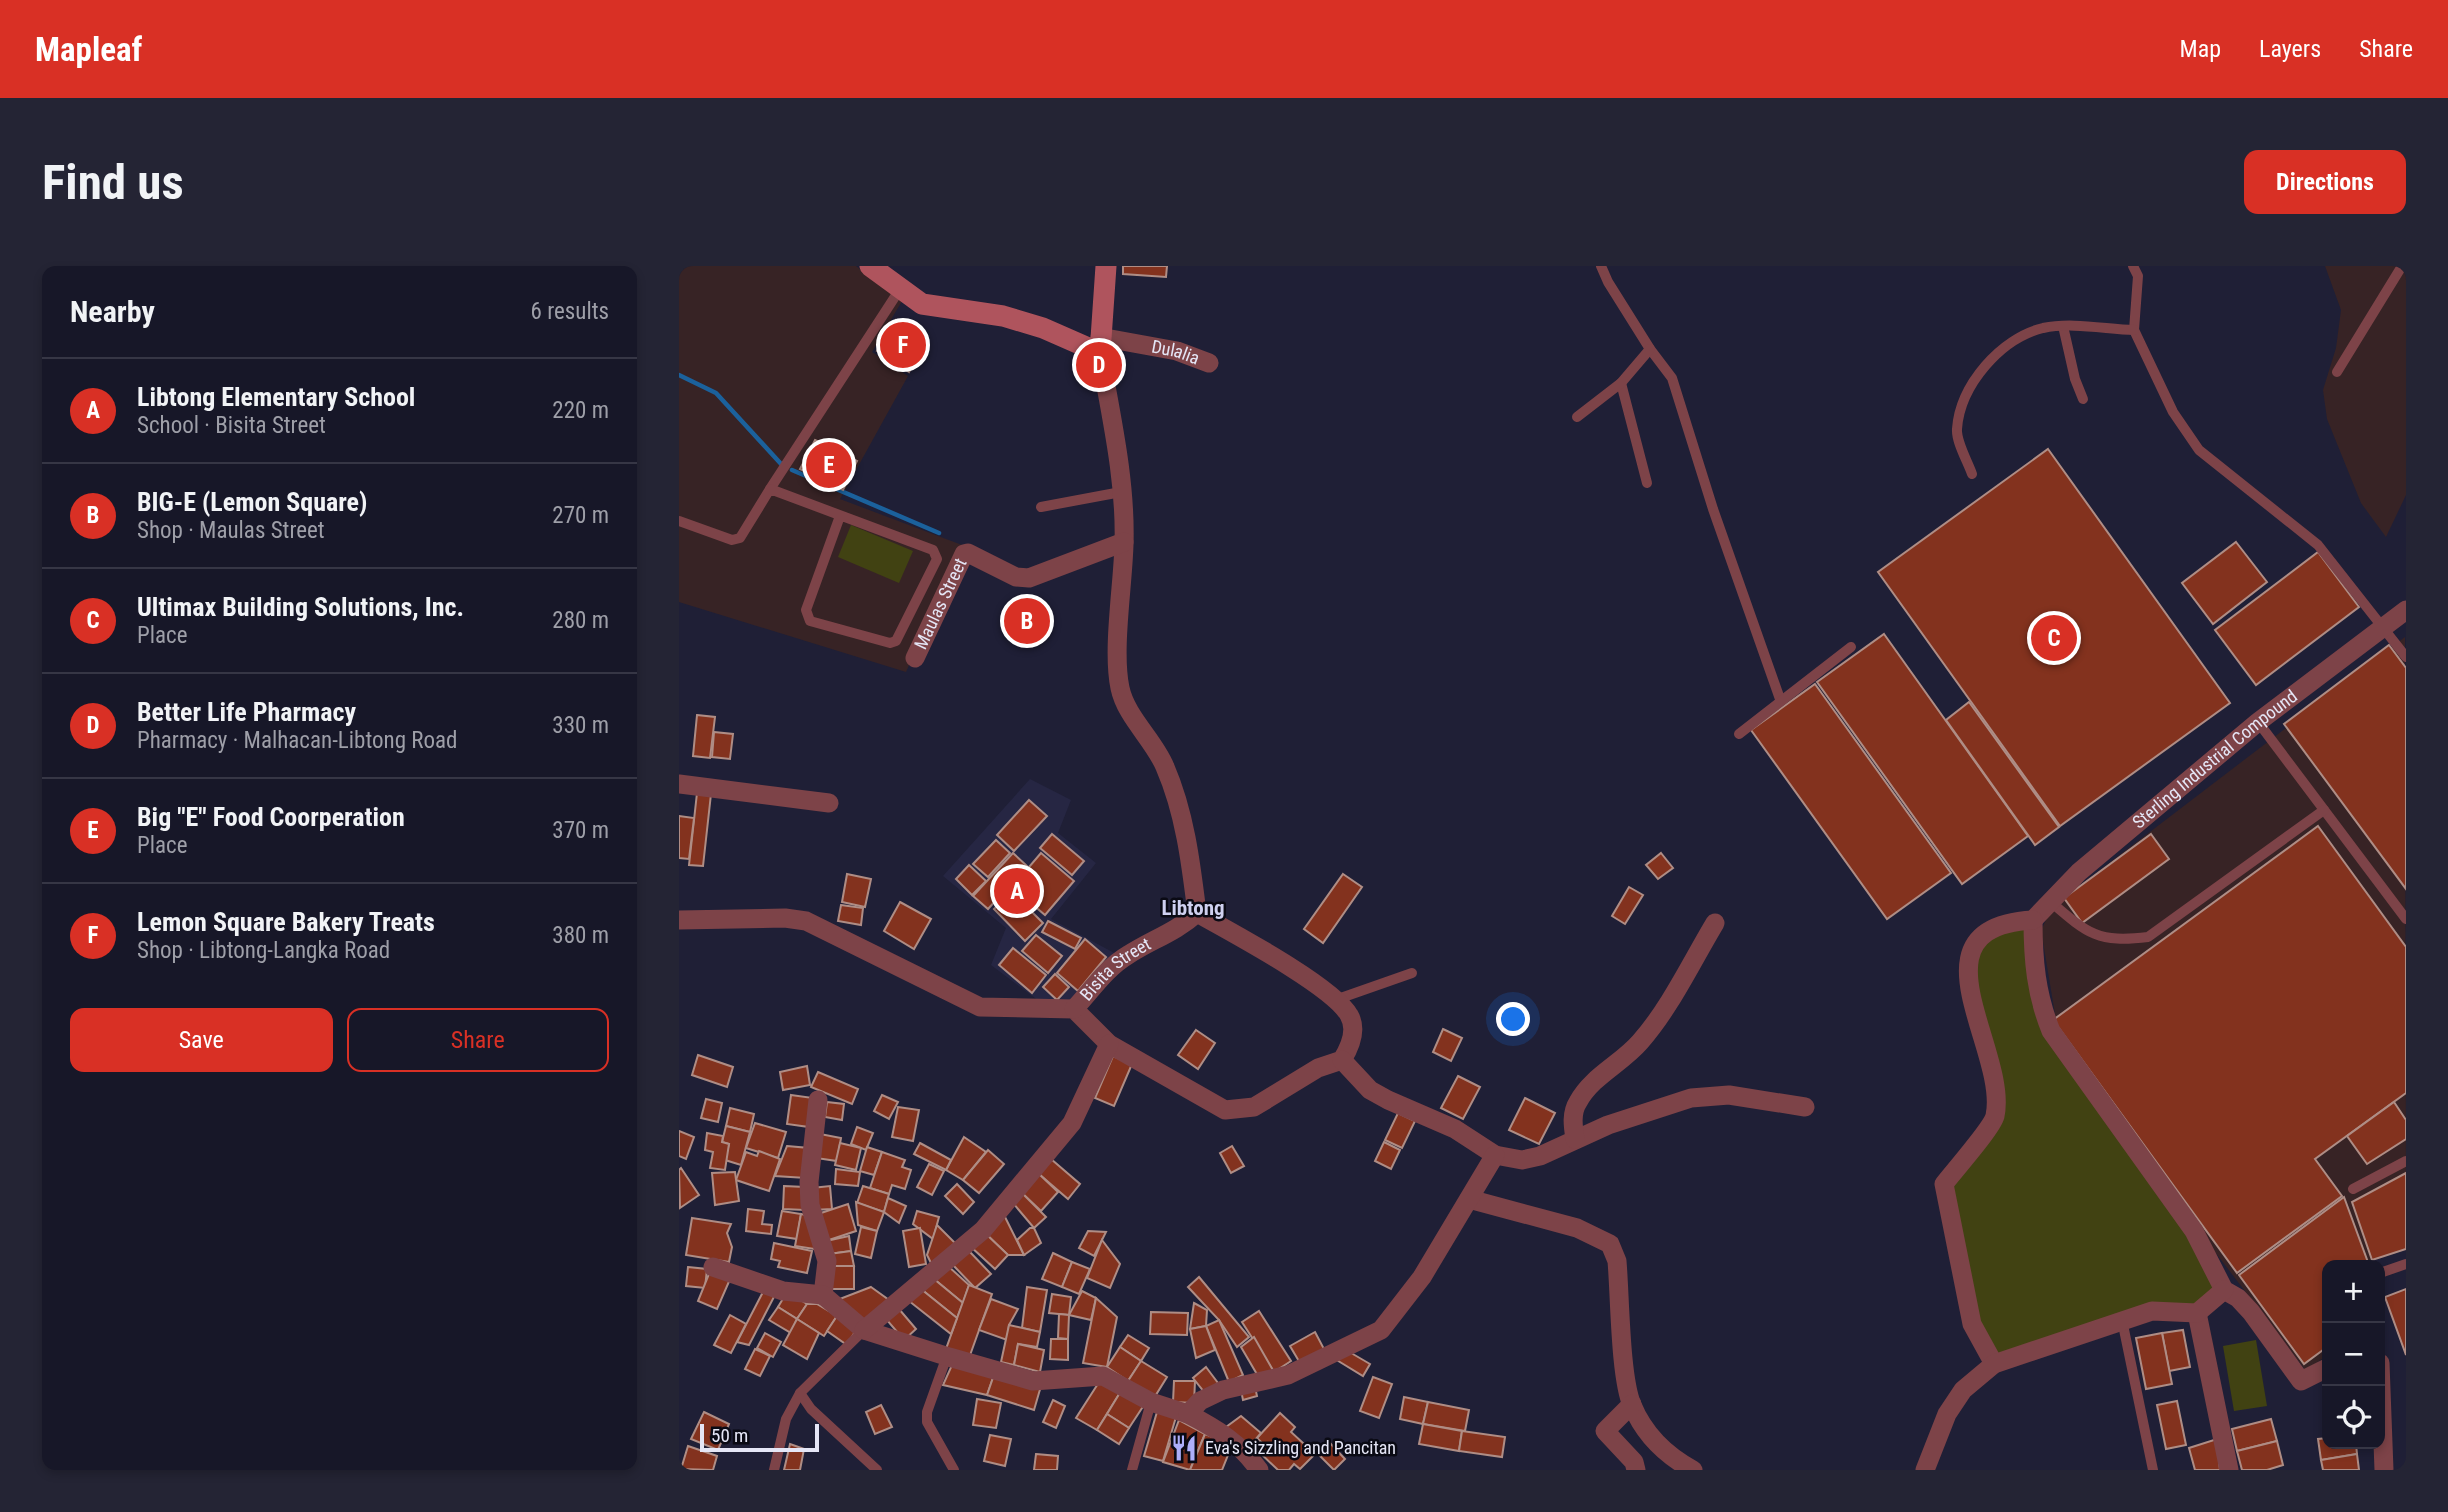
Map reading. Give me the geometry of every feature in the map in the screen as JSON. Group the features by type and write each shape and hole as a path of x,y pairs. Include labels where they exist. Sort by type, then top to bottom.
{"main road":[{"path":"870,266 922,304 1003,316 1100,345 1106,266"}],"street":[{"name":"Dulalia","path":"1100,345 1177,351 1209,363"},
{"path":"679,920 785,918 806,921 980,1007 1075,1010 1109,1044 1225,1110 1254,1107 1318,1068 1342,1060 1353,1033 1349,1015 1292,968 1197,913 1189,852 1171,784 1164,764 1121,691 1120,596 1124,542 1121,492 1100,345"},
{"name":"Maulas Street","path":"915,658 964,554 968,553 1016,577 1029,578 1124,542"},
{"name":"Sterling Industrial Compound","path":"2033,920 2079,872 2258,722 2406,610"},
{"path":"679,784 829,803"},
{"name":"Bisita Street","path":"1075,1010 1106,973 1127,956 1184,925 1197,913"},
{"path":"1994,1364 1972,1324 1944,1184 1994,1118 1995,1100 1988,1060 1970,997 1968,963 1973,946 1980,937 2011,921 2033,920 2033,965 2040,1005 2051,1031 2194,1231 2224,1290 2238,1298 2251,1312 2301,1381 2322,1370"},
{"path":"1575,1139 1572,1123 1575,1105 1587,1088 1640,1042 1669,1001 1715,923"},
{"path":"864,1330 983,1230 1072,1123 1109,1044"},
{"path":"1342,1060 1370,1090 1455,1129 1495,1156 1522,1160 1540,1156 1575,1139 1691,1098 1728,1095 1805,1107"},
{"path":"818,1100 809,1182 810,1205 827,1261 823,1295"},
{"path":"1188,1414 1200,1401 1223,1390 1289,1375 1381,1329 1422,1277 1495,1156"},
{"path":"1469,1199 1577,1228 1610,1244 1617,1261 1632,1404 1657,1444 1674,1460 1693,1470"},
{"path":"713,1267 783,1291 823,1295 864,1330 1033,1381 1104,1376 1151,1402 1188,1414 1221,1431 1247,1453 1259,1470"},
{"path":"1925,1470 1947,1414 1963,1390 1994,1364 2152,1311 2197,1313 2224,1290"},
{"path":"2197,1313 2229,1470"},
{"path":"2381,1386 2384,1470"},
{"path":"1632,1404 1605,1432 1634,1462 1636,1470"}],"lane":[{"path":"1601,266 1608,282 1650,349 1672,378 1713,509 1780,699"},
{"path":"2133,266 2138,276 2134,330 2173,412 2199,450 2318,545 2406,657"},
{"path":"2337,372 2402,266"},
{"path":"679,521 732,540 740,538 900,289"},
{"path":"1972,474 1957,431 1963,404 1983,369 2012,340 2043,328 2063,326 2134,330"},
{"path":"2063,326 2075,379 2083,399"},
{"path":"1577,417 1621,383 1650,349"},
{"path":"1621,383 1647,483"},
{"path":"770,489 933,550 937,554 937,559 896,641 890,643 876,640 810,621 806,616 840,516"},
{"path":"1041,508 1121,492"},
{"path":"1739,734 1780,699 1851,647"},
{"path":"2258,722 2406,919"},
{"path":"2051,902 2085,931 2098,937 2121,940 2148,937 2324,810"},
{"path":"1334,1000 1412,973"},
{"path":"2353,1189 2406,1161"},
{"path":"2385,1271 2406,1265"},
{"path":"2122,1319 2153,1470"},
{"path":"774,1470 786,1419 800,1393 864,1330"},
{"path":"947,1356 926,1422 954,1470"},
{"path":"800,1393 811,1409 877,1470"},
{"path":"1132,1470 1151,1402"}],"shaded area":[{"path":"679,266 856,266 902,301 872,352 908,376 840,499 962,545 906,672 679,602"},
{"path":"2325,266 2406,266 2406,495 2386,537 2361,503 2327,419 2323,390 2336,348 2341,310"},
{"path":"851,525 913,551 899,583 838,557"},
{"path":"2405,637 2406,1179 2355,1207 2372,1260 2322,1260 2322,1359 2306,1371 2163,1184 2056,1020 2041,930 2053,906"},
{"path":"1030,779 1071,800 1058,833 1096,863 1051,919 1118,955 1075,1001 1039,1001 991,965 1006,928 943,876"},
{"path":"2033,920 2040,1005 2224,1290 2197,1313 2152,1311 1994,1364 1972,1324 1944,1184 1994,1118 1973,945"},
{"path":"2256,1340 2267,1406 2234,1411 2223,1346"}],"building":[{"path":"1123,266 1167,266 1166,277 1123,274"},
{"path":"896,320 928,340 909,372 877,351"},
{"path":"815,440 857,461 843,490 800,469"},
{"path":"2048,449 2230,703 2060,826 1878,572"},
{"path":"2236,542 2267,582 2213,624 2182,583"},
{"path":"2318,552 2359,607 2256,685 2215,630"},
{"path":"1884,634 2028,836 1962,884 1817,682"},
{"path":"2389,645 2406,668 2406,889 2284,724"},
{"path":"1815,684 1951,873 1887,919 1751,730"},
{"path":"1969,702 2059,827 2035,845 1946,720"},
{"path":"697,715 715,717 710,758 693,756"},
{"path":"714,732 733,734 730,759 712,757"},
{"path":"697,793 711,794 703,866 689,865"},
{"path":"1029,800 1047,816 1014,851 997,835"},
{"path":"679,816 694,818 689,859 679,858"},
{"path":"2318,826 2406,947 2406,1093 2315,1159 2342,1196 2237,1273 2053,1020"},
{"path":"1052,834 1084,861 1072,875 1040,848"},
{"path":"2151,834 2169,859 2082,923 2064,898"},
{"path":"996,840 1010,853 988,877 973,864"},
{"path":"1013,853 1027,866 988,909 973,896"},
{"path":"1041,853 1074,881 1045,915 1012,887"},
{"path":"1661,853 1673,868 1658,879 1646,865"},
{"path":"969,865 986,881 972,895 956,879"},
{"path":"847,874 871,879 865,907 842,902"},
{"path":"1343,874 1362,887 1323,943 1304,929"},
{"path":"1629,887 1643,895 1625,924 1612,916"},
{"path":"1012,892 1043,923 1025,941 994,909"},
{"path":"900,902 931,919 914,949 884,931"},
{"path":"841,905 863,908 861,925 838,921"},
{"path":"1048,921 1081,938 1075,949 1042,932"},
{"path":"1036,935 1062,956 1048,973 1022,951"},
{"path":"1085,939 1106,957 1078,991 1057,973"},
{"path":"1013,948 1046,975 1032,993 999,965"},
{"path":"1055,974 1069,987 1057,1000 1043,987"},
{"path":"1443,1029 1462,1038 1451,1061 1433,1052"},
{"path":"1196,1030 1215,1043 1198,1069 1178,1055"},
{"path":"698,1055 733,1067 727,1087 692,1075"},
{"path":"1113,1056 1132,1064 1114,1106 1095,1098"},
{"path":"807,1066 810,1085 783,1090 780,1072"},
{"path":"818,1072 858,1089 852,1104 811,1087"},
{"path":"1458,1076 1480,1087 1463,1119 1441,1108"},
{"path":"791,1095 813,1098 809,1127 787,1124"},
{"path":"882,1095 898,1102 889,1119 874,1111"},
{"path":"1525,1098 1555,1113 1539,1144 1509,1130"},
{"path":"706,1099 722,1103 718,1122 701,1118"},
{"path":"827,1102 844,1104 842,1120 825,1117"},
{"path":"2394,1102 2406,1120 2406,1139 2367,1164 2347,1136"},
{"path":"898,1107 919,1110 913,1141 892,1137"},
{"path":"730,1108 754,1114 750,1132 726,1126"},
{"path":"1398,1113 1415,1121 1402,1148 1385,1140"},
{"path":"755,1123 786,1132 778,1158 746,1148"},
{"path":"726,1126 750,1132 741,1165 725,1160 729,1144 722,1142"},
{"path":"857,1127 873,1133 866,1150 851,1144"},
{"path":"679,1131 694,1137 686,1159 679,1156"},
{"path":"707,1133 723,1136 722,1142 729,1144 725,1170 710,1168 713,1152 705,1150"},
{"path":"820,1134 841,1138 837,1161 816,1158"},
{"path":"964,1137 986,1152 963,1180 946,1170"},
{"path":"1384,1142 1400,1150 1391,1169 1375,1161"},
{"path":"840,1143 861,1148 856,1170 835,1165"},
{"path":"920,1143 951,1160 946,1170 914,1154"},
{"path":"787,1146 809,1148 806,1178 775,1176"},
{"path":"1232,1146 1244,1166 1231,1173 1220,1153"},
{"path":"867,1147 882,1152 874,1175 860,1171"},
{"path":"988,1150 1004,1164 979,1193 963,1180"},
{"path":"759,1151 780,1159 769,1191 736,1180 746,1152 757,1156"},
{"path":"882,1152 905,1160 902,1167 911,1170 905,1189 892,1185 889,1194 870,1188"},
{"path":"1051,1159 1080,1184 1068,1199 1039,1174"},
{"path":"929,1164 944,1171 932,1195 917,1187"},
{"path":"681,1168 699,1195 680,1208 679,1170"},
{"path":"836,1169 860,1172 858,1186 835,1184"},
{"path":"735,1172 739,1201 715,1205 712,1173"},
{"path":"2406,1173 2406,1249 2372,1260 2352,1202"},
{"path":"1039,1174 1058,1192 1041,1211 1022,1193"},
{"path":"957,1184 974,1202 963,1214 945,1196"},
{"path":"784,1186 805,1187 805,1210 783,1209"},
{"path":"830,1186 832,1209 813,1210 812,1188"},
{"path":"863,1186 889,1194 884,1212 857,1203"},
{"path":"1022,1193 1046,1217 1034,1228 1013,1203"},
{"path":"2344,1197 2367,1260 2322,1260 2322,1351 2304,1364 2239,1275"},
{"path":"888,1198 906,1206 899,1223 884,1212"},
{"path":"856,1202 884,1212 877,1231 858,1225"},
{"path":"848,1204 856,1231 826,1241 818,1214"},
{"path":"748,1209 764,1211 762,1224 772,1225 771,1234 746,1231"},
{"path":"782,1211 801,1214 797,1239 777,1236"},
{"path":"917,1211 939,1217 933,1239 913,1224"},
{"path":"1003,1213 1024,1255 1008,1255 985,1233"},
{"path":"801,1214 810,1216 821,1250 795,1246"},
{"path":"692,1218 731,1224 727,1233 732,1247 729,1262 686,1255"},
{"path":"937,1225 955,1243 933,1267 927,1255"},
{"path":"861,1227 877,1231 871,1258 855,1254"},
{"path":"920,1228 926,1264 909,1267 903,1231"},
{"path":"1030,1228 1034,1228 1041,1243 1024,1255 1017,1240"},
{"path":"1088,1231 1106,1232 1094,1256 1079,1248"},
{"path":"985,1233 1008,1255 995,1269 970,1246"},
{"path":"849,1236 851,1251 829,1254 826,1241"},
{"path":"1102,1240 1120,1264 1110,1288 1087,1278"},
{"path":"774,1243 812,1251 807,1273 778,1267 780,1261 771,1259"},
{"path":"851,1251 854,1266 827,1266 829,1254"},
{"path":"969,1251 991,1274 975,1288 952,1264"},
{"path":"1053,1253 1072,1262 1062,1287 1042,1279"},
{"path":"1072,1262 1090,1269 1079,1294 1062,1287"},
{"path":"827,1266 854,1266 854,1289 827,1289"},
{"path":"948,1266 969,1285 963,1303 934,1279"},
{"path":"688,1267 707,1269 705,1288 686,1286"},
{"path":"711,1269 731,1277 717,1309 698,1301"},
{"path":"1199,1277 1249,1337 1237,1347 1219,1320 1188,1287"},
{"path":"934,1279 963,1303 957,1318 921,1289"},
{"path":"969,1285 992,1294 969,1358 946,1349"},
{"path":"871,1287 889,1300 869,1325 837,1300"},
{"path":"1027,1287 1047,1290 1040,1332 1022,1328"},
{"path":"921,1289 957,1318 951,1334 909,1301"},
{"path":"2406,1289 2406,1355 2385,1297"},
{"path":"764,1290 776,1293 749,1345 737,1342"},
{"path":"1082,1291 1096,1298 1091,1320 1069,1315"},
{"path":"787,1292 807,1304 797,1319 778,1307"},
{"path":"1052,1294 1071,1297 1069,1315 1049,1313"},
{"path":"1096,1298 1117,1317 1107,1367 1083,1363"},
{"path":"991,1299 1018,1309 1009,1325 1007,1340 979,1330"},
{"path":"1194,1303 1207,1310 1206,1326 1190,1329"},
{"path":"807,1304 817,1304 837,1316 824,1336 797,1319"},
{"path":"778,1307 797,1319 791,1333 769,1320"},
{"path":"899,1309 916,1329 904,1340 886,1319"},
{"path":"1259,1311 1291,1361 1274,1372 1242,1322"},
{"path":"1151,1312 1188,1313 1187,1335 1150,1334"},
{"path":"1059,1314 1069,1315 1068,1339 1058,1338"},
{"path":"730,1315 746,1324 731,1353 714,1345"},
{"path":"837,1316 856,1330 847,1345 827,1331"},
{"path":"797,1319 819,1333 807,1359 783,1345"},
{"path":"1219,1320 1243,1375 1229,1382 1206,1326"},
{"path":"1009,1325 1040,1332 1037,1347 1018,1344 1014,1365 1001,1362"},
{"path":"1206,1326 1215,1350 1196,1358 1190,1329"},
{"path":"2183,1330 2190,1367 2169,1371 2162,1333"},
{"path":"1315,1332 1324,1349 1300,1363 1290,1346"},
{"path":"765,1333 781,1342 773,1357 757,1348"},
{"path":"2162,1333 2172,1384 2146,1389 2136,1338"},
{"path":"1128,1335 1149,1348 1141,1361 1120,1347"},
{"path":"1254,1337 1274,1372 1258,1376 1241,1347"},
{"path":"1051,1339 1068,1339 1068,1360 1050,1359"},
{"path":"1018,1344 1044,1350 1040,1372 1014,1365"},
{"path":"1120,1347 1141,1361 1128,1381 1107,1367"},
{"path":"755,1349 770,1356 760,1376 745,1369"},
{"path":"1346,1350 1370,1364 1363,1376 1335,1359"},
{"path":"1141,1361 1167,1377 1154,1398 1128,1381"},
{"path":"952,1365 995,1372 987,1395 943,1385"},
{"path":"1206,1367 1218,1383 1205,1393 1193,1378"},
{"path":"995,1372 1041,1386 1034,1410 987,1395"},
{"path":"1373,1377 1392,1384 1379,1418 1360,1411"},
{"path":"1101,1379 1121,1391 1097,1430 1076,1418"},
{"path":"1174,1381 1195,1381 1194,1403 1173,1402"},
{"path":"1255,1387 1257,1396 1243,1400 1241,1390"},
{"path":"1121,1391 1144,1405 1129,1428 1107,1414"},
{"path":"1404,1397 1428,1402 1423,1424 1400,1419"},
{"path":"977,1399 1001,1403 996,1428 973,1425"},
{"path":"1053,1400 1065,1406 1056,1428 1043,1422"},
{"path":"2177,1401 2186,1445 2166,1449 2157,1405"},
{"path":"1428,1402 1469,1410 1465,1431 1423,1424"},
{"path":"881,1405 892,1427 875,1434 866,1412"},
{"path":"704,1412 729,1424 718,1450 691,1439"},
{"path":"1157,1412 1176,1417 1163,1461 1144,1456"},
{"path":"1280,1413 1295,1427 1291,1432 1315,1454 1300,1469 1294,1464 1289,1470 1278,1470 1255,1448 1261,1442 1257,1438"},
{"path":"1107,1414 1129,1428 1119,1444 1097,1430"},
{"path":"1241,1416 1261,1433 1250,1446 1226,1427"},
{"path":"2271,1419 2277,1441 2237,1451 2232,1429"},
{"name":"Eva's Sizzling and Pancitan","path":"1179,1420 1205,1434 1190,1470 1163,1462"},
{"path":"1423,1424 1462,1431 1459,1451 1419,1444"},
{"path":"1462,1431 1505,1437 1502,1457 1459,1451"},
{"path":"1205,1434 1232,1445 1222,1470 1190,1470"},
{"path":"990,1435 1011,1439 1005,1466 984,1461"},
{"path":"2217,1439 2220,1470 2195,1470 2189,1448"},
{"path":"2318,1439 2322,1439 2322,1449 2356,1449 2357,1454 2321,1460"},
{"path":"2277,1441 2283,1465 2267,1470 2242,1470 2237,1451"},
{"path":"1329,1442 1345,1459 1334,1470 1318,1454"},
{"path":"790,1444 804,1449 800,1470 784,1470"},
{"path":"688,1446 717,1456 713,1470 681,1469"},
{"path":"1036,1454 1058,1456 1057,1470 1034,1470"},
{"path":"2357,1454 2359,1470 2323,1470 2321,1460"}],"waterway":[{"path":"679,375 716,393 782,465"},
{"path":"792,470 939,533"}],"place":[{"name":"Lemon Square Bakery Treats","path":"903,345"},
{"name":"Better Life Pharmacy","path":"1099,365"},
{"name":"Big \"E\" Food Coorperation","path":"829,465"},
{"name":"BIG-E (Lemon Square)","path":"1027,621"},
{"name":"Ultimax Building Solutions, Inc.","path":"2054,638"},
{"name":"Libtong Elementary School","path":"1017,891"},
{"name":"Eva's Sizzling and Pancitan","path":"1184,1448"}],"district":[{"name":"Libtong","path":"1193,908"}]}
